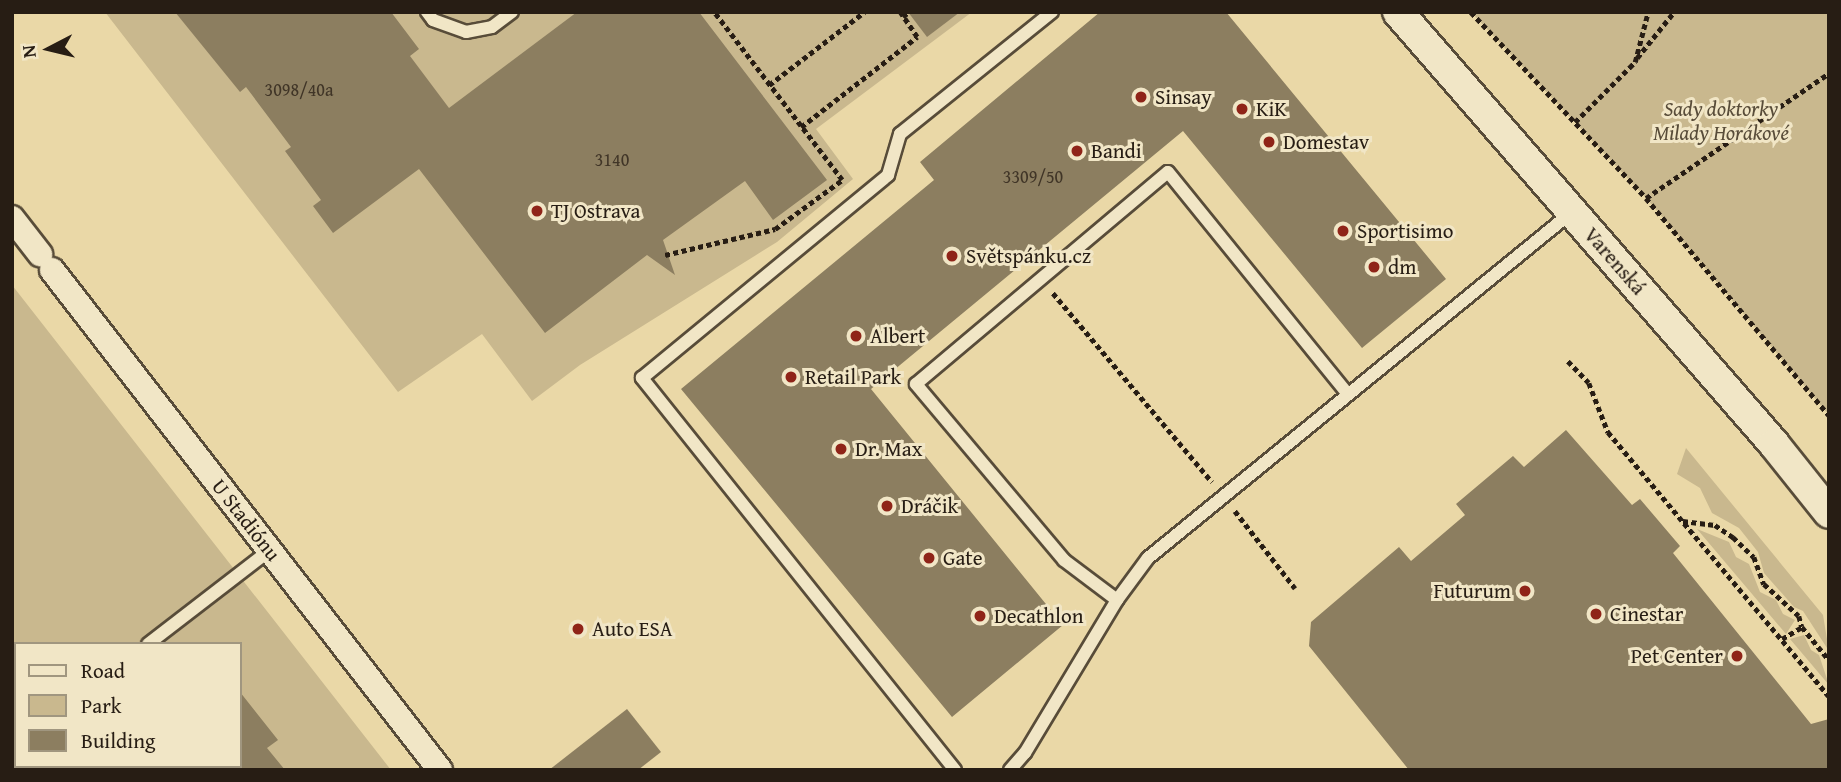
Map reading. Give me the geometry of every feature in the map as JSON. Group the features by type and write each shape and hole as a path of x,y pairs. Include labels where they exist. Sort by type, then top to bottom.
{"street":[{"name":"Varenská","path":"1398,12 1829,513"},
{"name":"U Stadiónu","path":"12,218 440,770"}],"lane":[{"path":"427,12 433,20 466,32 492,27 512,12"},
{"path":"955,770 642,378 888,175 900,134 1052,12"},
{"path":"1117,600 1064,560 916,384 1168,172 1348,394"},
{"path":"1010,770 1025,753 1117,600 1148,558 1572,212"},
{"path":"151,642 270,551"}],"path":[{"path":"665,255 775,229 842,180 714,12"},
{"path":"769,85 864,12"},
{"path":"801,127 917,37 901,15 908,12"},
{"path":"1472,12 1646,198 1829,415"},
{"path":"1634,62 1648,12"},
{"path":"1575,122 1634,62 1674,12"},
{"path":"1646,198 1829,73"},
{"path":"1041,278 1223,495 1295,588"},
{"path":"1568,361 1589,383 1608,432 1829,696"},
{"path":"1683,521 1715,525 1733,537 1754,557 1764,584 1799,615 1802,627 1829,660"},
{"path":"1782,639 1802,627"}],"green space":[{"name":"TJ Ostrava","path":"105,12 972,12 816,129 853,179 777,242 580,365 532,401 482,334 398,392"},
{"name":"Sady doktorky Milady Horákové","path":"1471,12 1829,12 1829,415 1646,198"},
{"path":"12,285 391,770 12,770"},
{"path":"1686,448 1823,615 1829,651 1803,611 1794,607 1764,573 1758,552 1739,528 1712,513 1700,488 1677,474"},
{"path":"1697,529 1729,542 1736,557 1749,564 1760,592 1776,600 1783,614 1795,620 1786,634"},
{"path":"1804,635 1811,650 1819,655 1829,685 1790,639"}],"building":[{"path":"175,12 391,12 419,49 410,56 449,108 577,12 699,12 827,180 773,220 745,181 663,240 675,275 647,255 545,333 419,169 333,233 313,206 321,200 285,151 291,147 246,87 240,92"},
{"path":"908,12 960,12 927,37"},
{"name":"Retail Park","path":"1100,12 1226,12 1446,279 1362,348 1183,131 871,389 1063,625 952,717 681,389 934,180 920,162"},
{"name":"Futurum","path":"1566,430 1632,505 1640,499 1680,546 1673,553 1811,724 1829,719 1829,770 1409,770 1309,646 1311,622 1399,547 1411,561 1465,515 1456,504 1513,456 1524,467"},
{"path":"242,695 278,740 267,748 285,770 240,770"},
{"path":"627,709 661,752 638,770 549,770"}],"place":[{"name":"Sinsay","path":"1141,97"},
{"name":"KiK","path":"1242,109"},
{"name":"Domestav","path":"1269,142"},
{"name":"Bandi","path":"1077,151"},
{"name":"TJ Ostrava","path":"537,211"},
{"name":"Sportisimo","path":"1343,231"},
{"name":"Světspánku.cz","path":"952,256"},
{"name":"dm","path":"1374,267"},
{"name":"Albert","path":"856,336"},
{"name":"Retail Park","path":"791,377"},
{"name":"Dr. Max","path":"841,449"},
{"name":"Dráčik","path":"887,506"},
{"name":"Gate","path":"929,558"},
{"name":"Futurum","path":"1525,591"},
{"name":"Cinestar","path":"1596,614"},
{"name":"Decathlon","path":"980,616"},
{"name":"Auto ESA","path":"578,629"},
{"name":"Pet Center","path":"1737,656"}]}
